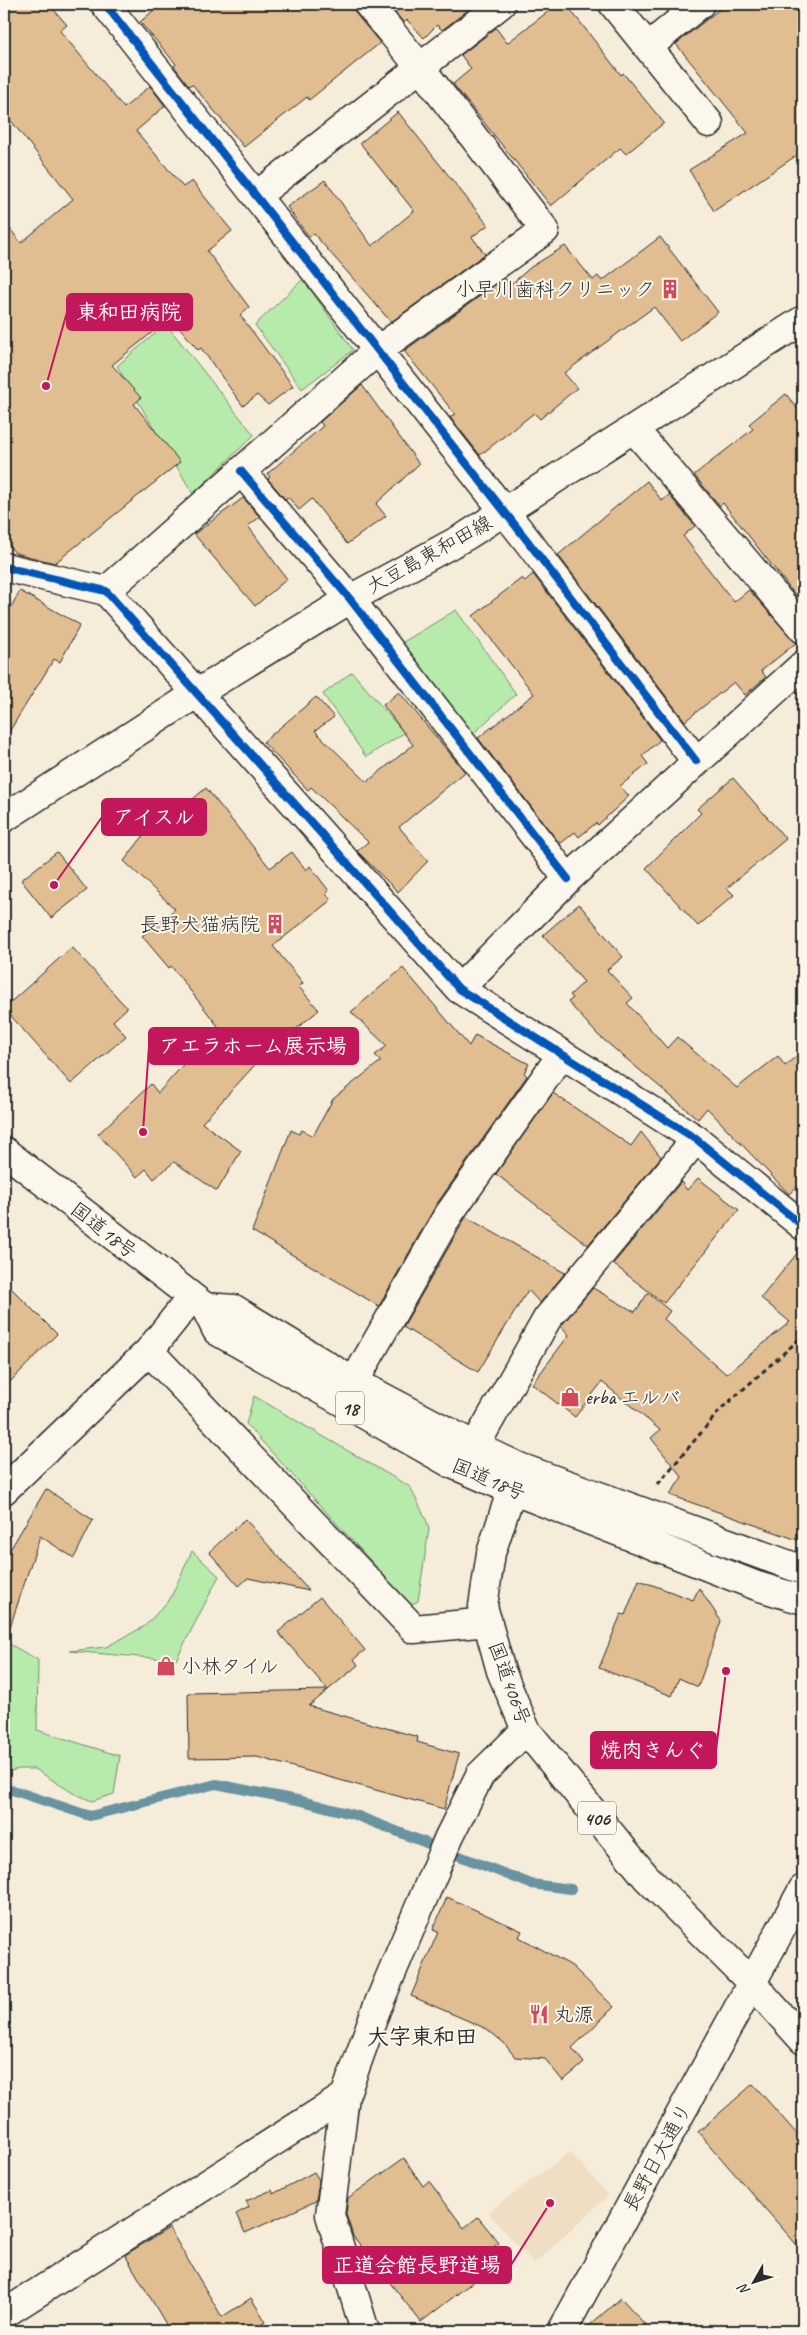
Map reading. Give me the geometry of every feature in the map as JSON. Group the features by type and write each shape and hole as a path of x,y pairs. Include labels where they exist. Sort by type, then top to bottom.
{"main road":[{"path":"106,591 378,350 545,230 420,67 368,4"},
{"path":"256,196 500,4"},
{"path":"613,4 709,123"},
{"path":"648,47 700,4"},
{"path":"118,8 256,196 378,350 696,761"},
{"name":"大豆島東和田線","path":"4,818 196,694 350,598 466,536 803,320"},
{"path":"634,429 803,629"},
{"path":"241,471 350,598 568,879"},
{"path":"4,566 106,591 459,989 696,1140 803,1226"},
{"path":"459,989 568,879 803,665"},
{"path":"354,1382 449,1214 562,1054"},
{"path":"475,1446 547,1319 696,1140"},
{"name":"国道18号","path":"4,1151 198,1302 217,1331 452,1464 516,1478 636,1509 803,1570"},
{"path":"4,1490 198,1302"},
{"name":"国道18号","path":"198,1302 234,1309 354,1382 475,1446 516,1478 757,1586 803,1600"},
{"path":"149,1351 414,1629 488,1622"},
{"name":"国道406号","path":"516,1478 491,1553 484,1606 501,1670 526,1730 646,1877 752,1983 803,2040"},
{"path":"365,2331 330,2215 345,2096 376,2010 446,1846 480,1775 526,1730"},
{"name":"長野日大通り","path":"562,2331 803,1889"},
{"path":"4,2314 345,2096"}],"path":[{"path":"636,1509 721,1408 803,1336"}],"shaded area":[{"path":"570,2152 609,2195 534,2264 488,2212"}],"green space":[{"path":"303,279 353,350 302,389 255,325"},
{"path":"166,324 254,435 193,494 117,366"},
{"path":"456,610 516,694 473,734 400,644"},
{"path":"352,672 404,733 366,757 323,694"},
{"path":"254,1396 410,1487 429,1529 418,1601 411,1605 246,1424"},
{"path":"192,1551 219,1576 176,1660 69,1651 106,1647 145,1626 170,1599"},
{"path":"4,1641 38,1660 37,1730 120,1756 114,1794 92,1801 73,1793 35,1769 4,1772"}],"building":[{"path":"4,4 49,4 67,25 60,31 124,108 150,86 165,106 136,131 183,187 192,181 232,231 207,251 249,307 240,315 293,386 268,405 257,395 243,406 201,348 198,350 171,317 112,365 141,398 134,404 180,462 55,563 15,553 4,539 4,221 21,243 73,199 4,112"},
{"path":"161,4 353,4 356,14 380,43 309,100 307,97 244,147 192,84 189,86 174,66 176,64 140,22"},
{"path":"388,4 476,4 442,30 437,25 424,38 407,20 404,23"},
{"path":"558,4 566,4 621,75 623,73 664,123 626,154 620,148 551,206 453,84 471,69 461,55 496,28 507,43"},
{"path":"726,4 803,4 803,151 714,211 689,170 748,133 676,44"},
{"path":"398,112 488,225 472,237 485,254 391,322 314,234 309,237 287,207 325,180 372,246 414,211 360,143"},
{"path":"660,237 718,312 680,341 654,307 564,373 577,388 540,419 534,413 480,455 450,417 455,414 404,351 505,278 510,285 531,267 565,246 593,280 598,276 602,281"},
{"path":"362,385 419,464 376,504 386,516 347,544 312,499 299,510 288,497 285,499 268,479 270,477 267,474 323,426 320,422"},
{"path":"786,394 803,416 803,605 723,503 720,506 694,475 753,429 749,424"},
{"path":"647,481 662,501 669,495 695,526 683,536 734,602 749,590 796,643 761,671 766,677 745,695 734,682 685,721 558,555"},
{"path":"243,498 260,517 248,526 287,579 255,606 194,534"},
{"path":"533,574 660,740 642,756 648,764 620,786 629,796 598,825 596,823 579,837 575,832 560,844 478,738 534,694 473,616 522,578 525,581"},
{"path":"20,591 80,625 60,662 54,659 4,740 4,619"},
{"path":"399,692 465,772 399,827 428,861 398,892 357,851 368,842 311,787 308,790 263,742 316,697 334,717 315,731 367,782 413,745 383,705"},
{"path":"733,778 786,839 727,888 734,895 698,926 646,868 701,813 697,809"},
{"path":"206,788 270,868 292,852 306,870 310,866 329,891 326,894 331,900 273,946 303,983 299,987 319,1010 285,1038 282,1035 202,1123 241,1151 217,1191 174,1162 154,1179 146,1169 137,1177 98,1134 151,1084 158,1093 218,1026 171,966 169,968 142,936 175,909 124,861 147,831 151,834"},
{"path":"57,852 87,890 51,918 21,880"},
{"path":"579,904 623,957 607,970 633,998 627,1003 667,1048 677,1037 737,1088 778,1056 785,1066 803,1050 803,1181 789,1194 707,1108 698,1119 598,1035 568,1002 573,998 570,995 584,982 543,935"},
{"path":"72,947 127,1008 113,1021 126,1036 71,1084 4,1008"},
{"path":"403,968 469,1046 475,1035 529,1064 524,1073 527,1076 436,1205 379,1306 252,1231 291,1130 299,1134 302,1130 313,1136 333,1099 381,1061 375,1055 387,1046 351,1012"},
{"path":"553,1093 631,1146 641,1132 661,1157 588,1245 496,1174"},
{"path":"698,1178 739,1210 664,1303 613,1264 681,1182 687,1190"},
{"path":"466,1217 565,1273 540,1303 528,1290 478,1372 403,1327"},
{"path":"803,1246 803,1542 670,1495 682,1477 651,1438 660,1430 602,1382 575,1417 532,1384 569,1335 561,1326 593,1288 635,1312 648,1293 670,1311 664,1319 726,1374 790,1322 761,1298"},
{"path":"4,1281 57,1334 4,1388"},
{"path":"46,1489 93,1520 74,1558 40,1536 9,1630 4,1629 4,1560"},
{"path":"245,1519 309,1591 248,1578 239,1586 209,1552"},
{"path":"639,1580 693,1600 699,1588 721,1621 698,1687 679,1678 672,1696 599,1668 621,1614 625,1615"},
{"path":"320,1597 365,1650 354,1659 358,1665 309,1706 418,1737 417,1742 459,1754 444,1809 257,1757 189,1758 188,1693 328,1690 278,1632"},
{"path":"447,1897 522,1931 519,1937 572,1966 614,2007 572,2048 584,2063 563,2081 545,2059 515,2057 504,2043 487,2029 411,1996 438,1932 433,1930"},
{"path":"753,2084 803,2141 803,2252 698,2132"},
{"path":"404,2158 423,2186 429,2181 464,2228 478,2217 499,2243 490,2249 500,2261 421,2322 353,2236 346,2214 348,2198"},
{"path":"314,2172 319,2180 316,2201 245,2233 236,2214 249,2207 246,2201 272,2190 273,2194"},
{"path":"169,2228 222,2317 251,2298 266,2322 251,2331 170,2331 125,2255"},
{"path":"621,2298 651,2331 583,2331"}],"waterway":[{"path":"4,1791 12,1790 90,1816 216,1784 302,1801 355,1815 531,1884 571,1889"}],"cycle path":[{"path":"105,4 526,539 696,761"},
{"path":"241,471 350,599 568,879"},
{"path":"4,567 106,591 459,989 696,1139 803,1226"}],"place":[{"name":"小早川歯科クリニック","path":"670,289"},
{"name":"東和田病院","path":"46,386"},
{"name":"アイスル","path":"54,885"},
{"name":"長野犬猫病院","path":"275,924"},
{"name":"アエラホーム展示場","path":"143,1132"},
{"name":"erba エルバ","path":"570,1397"},
{"name":"小林タイル","path":"166,1666"},
{"name":"焼肉きんぐ","path":"726,1671"},
{"name":"丸源","path":"539,2014"},
{"name":"正道会館長野道場","path":"550,2203"}],"district":[{"name":"大字東和田","path":"422,2036"}]}
